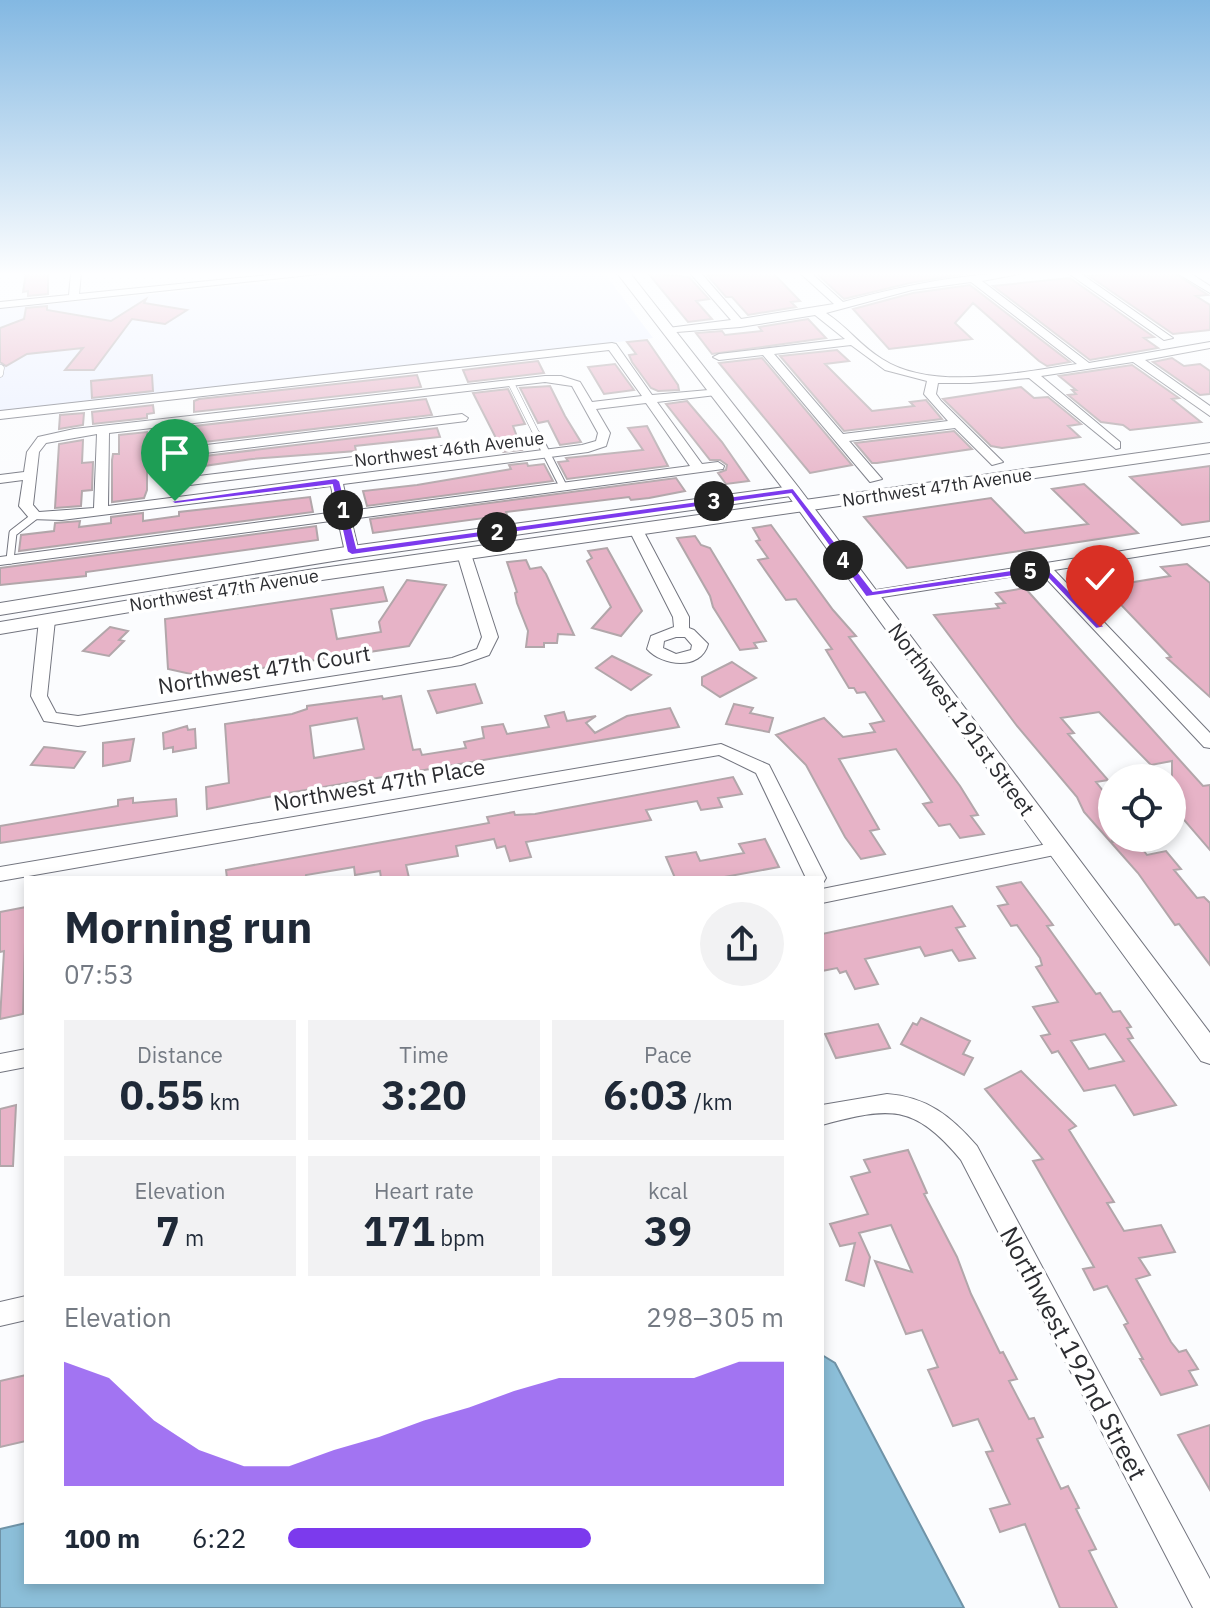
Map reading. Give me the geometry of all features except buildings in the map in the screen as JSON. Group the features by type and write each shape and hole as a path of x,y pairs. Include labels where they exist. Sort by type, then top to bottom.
{"main road":[{"name":"Northwest 47th Avenue","path":"0,628 308,576 636,530 798,498 875,479 1210,432"},
{"name":"Northwest 47th Avenue","path":"0,609 352,552 497,532 1210,448"},
{"path":"464,554 473,543 497,532"},
{"path":"308,576 338,564 352,552"}],"street":[{"path":"0,415 594,348"},
{"path":"613,348 698,468"},
{"name":"Northwest 191st Street","path":"682,348 798,498 1210,1053"},
{"path":"719,357 792,348"},
{"path":"864,348 886,367 933,379 982,379 1137,360 1195,348"},
{"path":"1063,348 1086,366"},
{"path":"765,351 875,479"},
{"path":"1137,360 1210,412"},
{"path":"439,366 482,463"},
{"path":"1031,373 1116,445"},
{"path":"716,391 589,406 576,384 561,379 106,429 42,440 33,452 26,506 35,516 107,525 344,515 718,466"},
{"path":"933,379 930,394 997,462"},
{"name":"Northwest 46th Avenue","path":"107,525 175,501 482,463 602,443 604,433 589,406"},
{"path":"173,453 462,418"},
{"path":"172,423 175,501"},
{"path":"840,438 957,424"},
{"path":"106,429 107,525"},
{"path":"174,483 474,446"},
{"path":"0,479 30,475"},
{"path":"336,481 352,552"},
{"path":"5,560 107,525"},
{"path":"636,530 681,617 682,632"},
{"path":"870,595 1208,544"},
{"name":"Northwest 47th Court","path":"47,620 39,696 50,717 78,721 455,662 483,652 490,637 464,554"},
{"path":"1044,568 1210,743"},
{"name":"Northwest 47th Place","path":"0,874 721,749 763,769 814,876"},
{"path":"824,889 1057,848"},
{"path":"0,1063 24,1058"},
{"name":"Northwest 192nd Street","path":"824,1114 859,1105 894,1103 926,1110 948,1125 969,1153 1207,1598"},
{"path":"0,1314 24,1308"}],"lane":[{"path":"0,374 1,368"},
{"path":"511,383 563,486"},
{"path":"5,560 13,533 35,516"}],"shaded area":[{"path":"0,348 564,348 0,412"}],"water":[{"path":"824,1356 835,1363 964,1608 0,1608 0,1529 24,1523 24,1584 824,1584"}],"route":[{"path":"175,501 336,481 352,552 793,491 870,595 1044,568 1100,627"}]}
